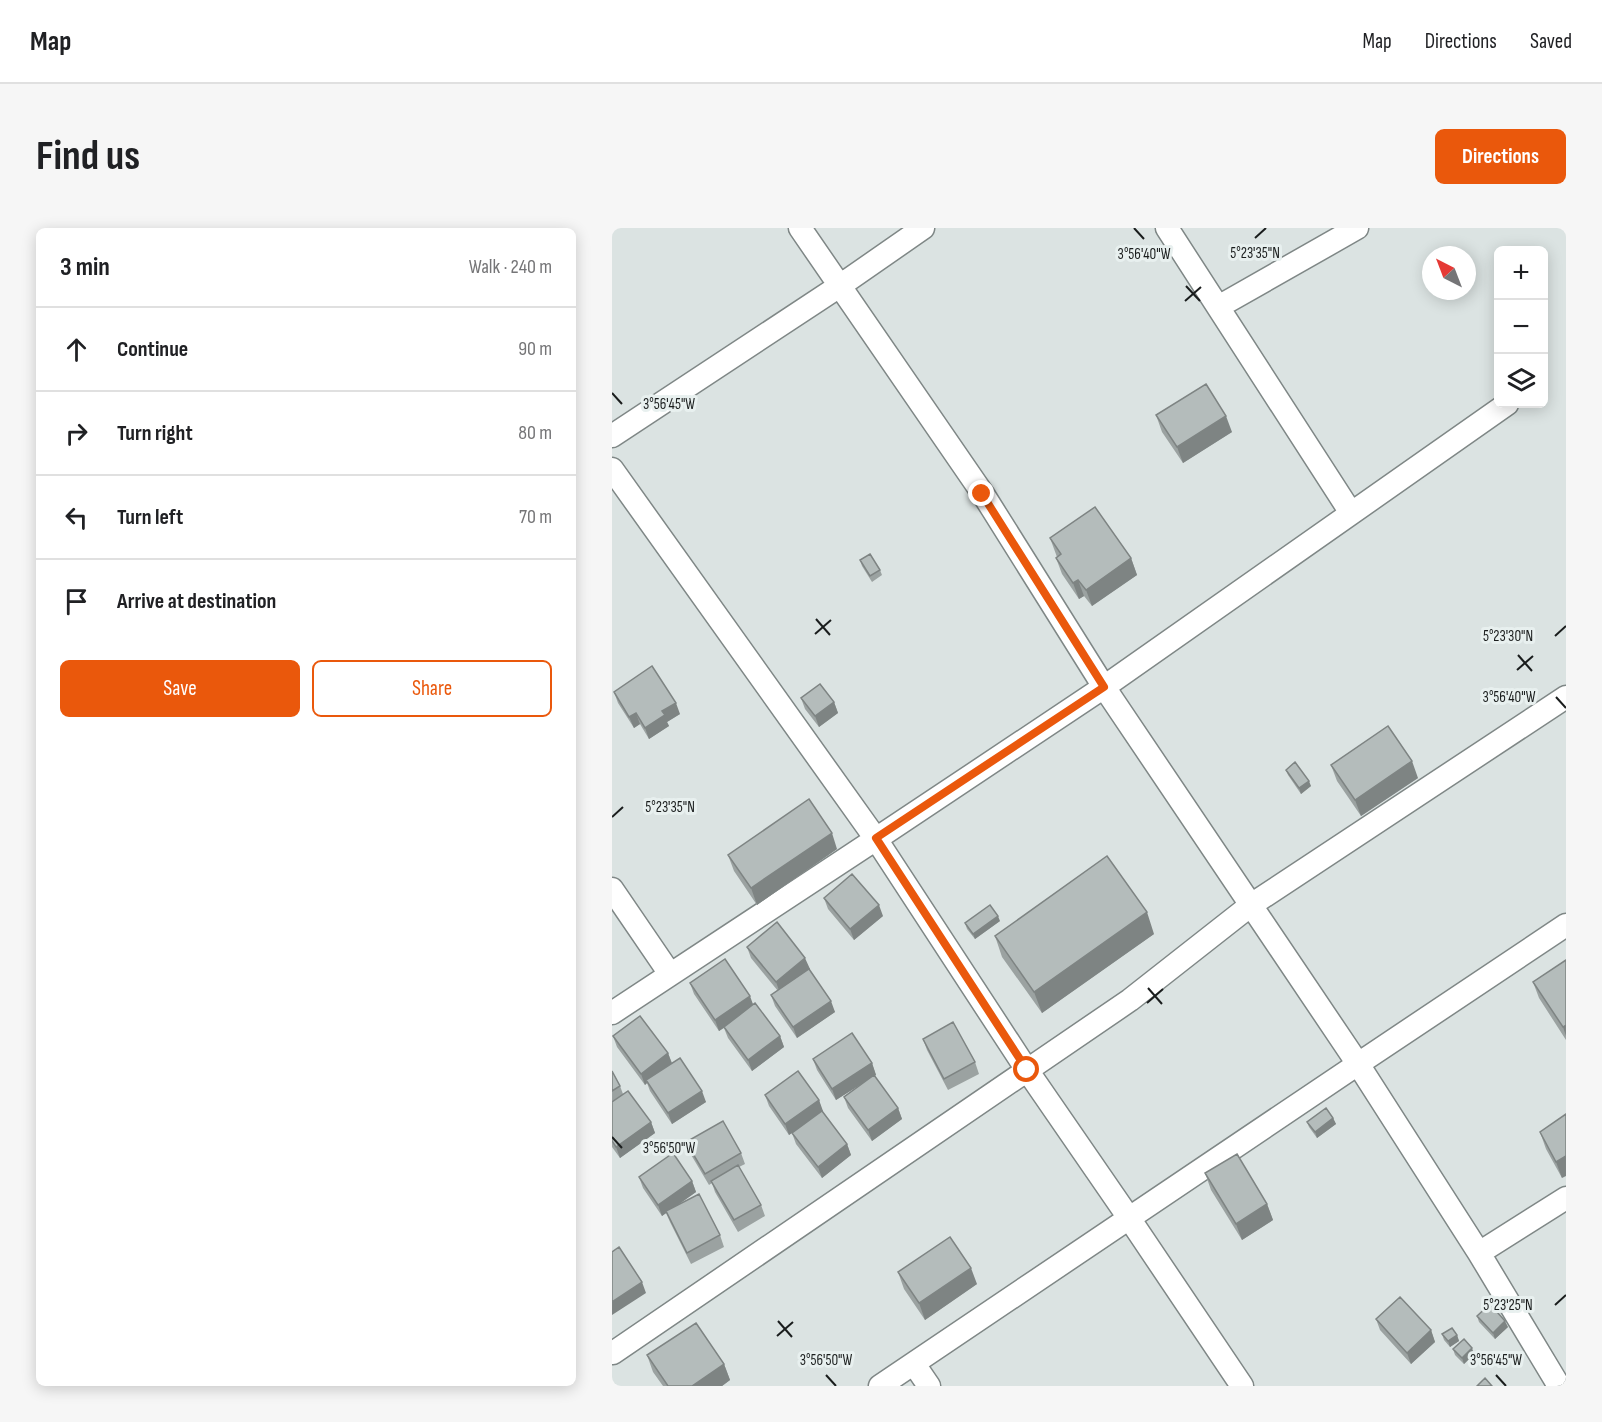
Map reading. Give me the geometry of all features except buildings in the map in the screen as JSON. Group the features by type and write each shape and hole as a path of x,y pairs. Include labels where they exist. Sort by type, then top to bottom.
{"street":[{"path":"800,228 982,494 1104,687 1358,1064 1479,1253 1560,1386"},
{"path":"612,436 923,228"},
{"path":"1167,228 1351,513"},
{"path":"1218,307 1357,228"},
{"path":"612,1013 1104,687 1501,408"},
{"path":"612,469 876,838 1027,1070 1242,1386"},
{"path":"613,1353 1130,1000 1251,905 1566,697"},
{"path":"612,889 670,974"},
{"path":"880,1386 1566,925"},
{"path":"1479,1253 1566,1198"},
{"path":"914,1364 928,1386"}],"route":[{"path":"982,494 1104,687 905,821 876,838 1027,1070"}]}
